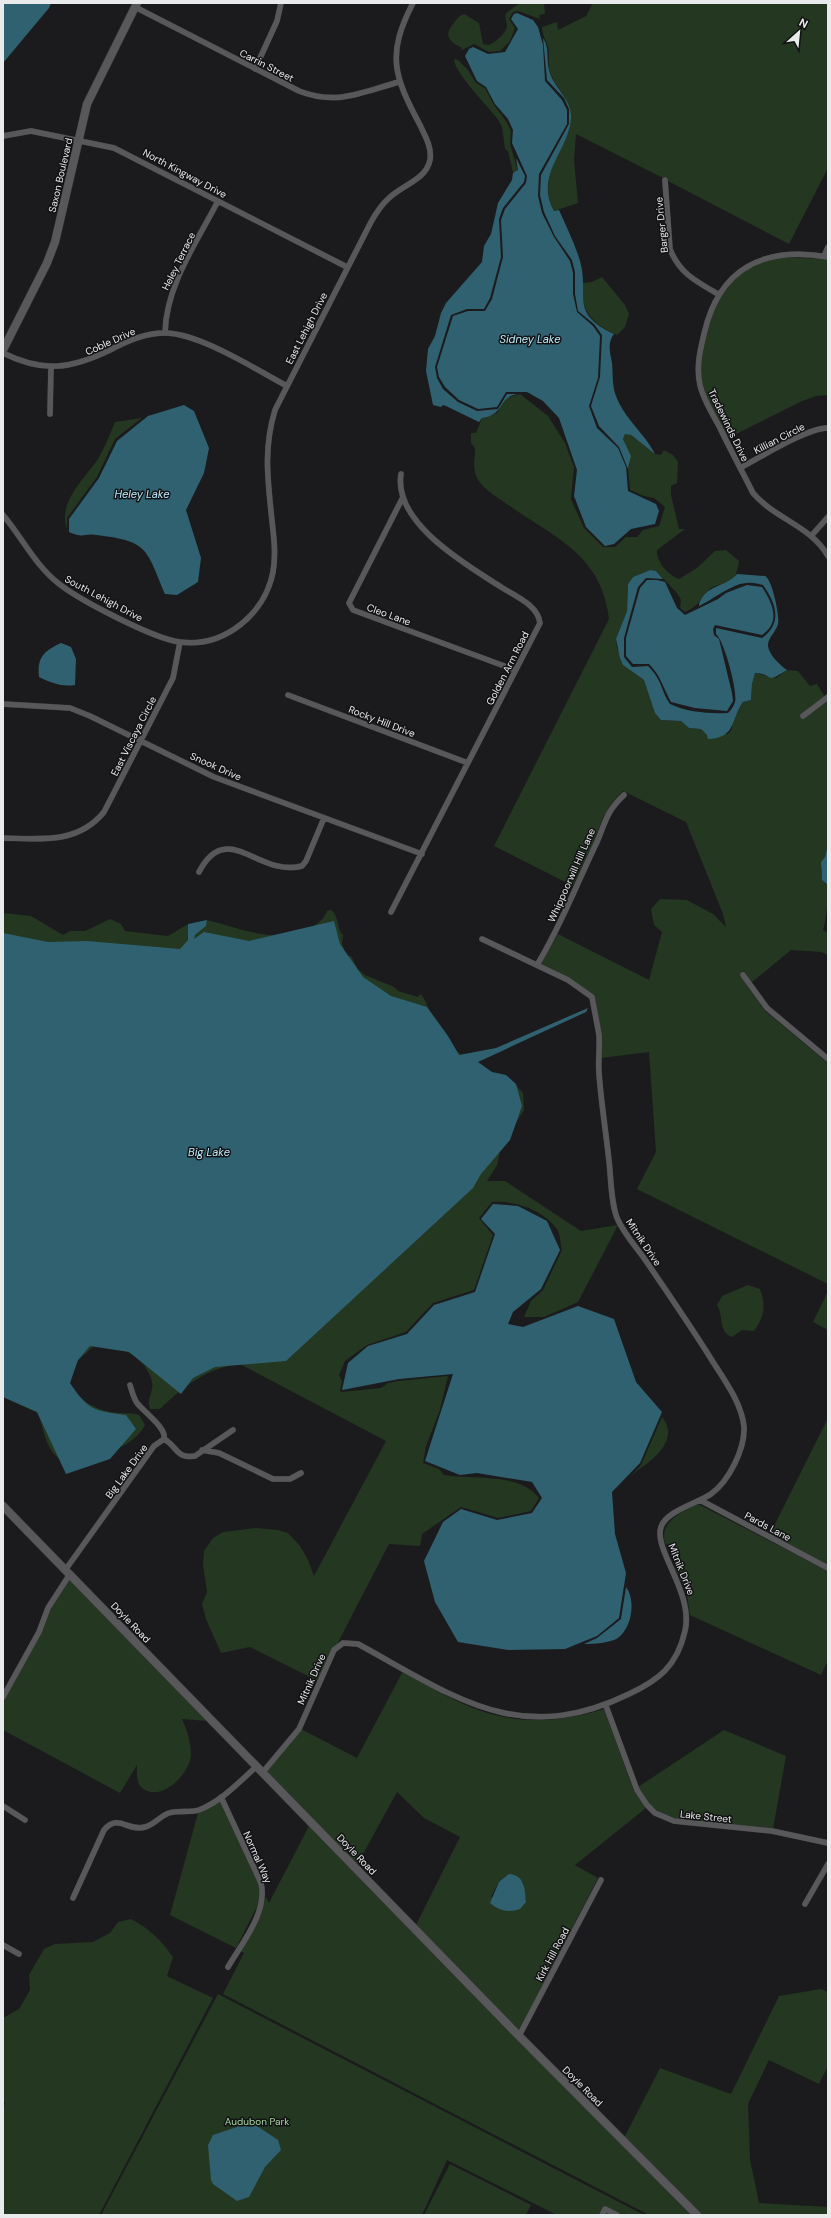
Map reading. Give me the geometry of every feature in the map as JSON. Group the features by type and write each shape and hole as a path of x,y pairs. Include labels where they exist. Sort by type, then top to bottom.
{"main road":[{"name":"Saxon Boulevard","path":"3,352 45,268 55,242 78,140 91,95 136,5"},
{"name":"Doyle Road","path":"3,1506 519,2036 697,2215"}],"street":[{"path":"255,69 277,21 281,3"},
{"name":"East Lehigh Drive","path":"180,642 195,642 228,633 255,611 266,595 273,571 275,553 267,472 268,432 275,410 378,209 398,190 421,176 430,160 430,150 426,138 399,82 395,55 397,40 413,3"},
{"name":"Carrin Street","path":"136,5 299,91 326,99 340,98 399,82"},
{"name":"North Kingway Drive","path":"3,136 31,131 78,140 125,152 347,268"},
{"name":"Barger Drive","path":"665,180 670,250 674,260 692,280 718,294"},
{"name":"Heley Terrace","path":"165,333 169,299 177,280 218,201"},
{"path":"826,256 828,248"},
{"name":"Tradewinds Drive","path":"826,256 778,254 762,258 748,265 732,278 718,294 706,324 699,356 700,386 753,493 763,505 812,535 828,556"},
{"name":"Coble Drive","path":"3,352 20,361 51,367 80,363 146,335 165,333 183,335 203,343 287,386"},
{"path":"50,414 51,367"},
{"name":"Killian Circle","path":"740,468 808,433 821,428 828,428"},
{"name":"Golden Arm Road","path":"392,912 540,623 539,615 527,604 454,557 433,539 412,515 403,497 400,482 401,474"},
{"name":"Cleo Lane","path":"403,497 349,602 353,610 515,670"},
{"name":"South Lehigh Drive","path":"3,514 45,571 57,583 71,592 151,633 180,642"},
{"path":"812,535 828,517"},
{"name":"East Viscaya Circle","path":"3,838 61,838 86,829 95,822 104,812 173,678 180,642"},
{"name":"Rocky Hill Drive","path":"288,695 468,763"},
{"path":"803,716 828,697"},
{"name":"Snook Drive","path":"3,704 70,708 214,777 422,854"},
{"name":"Whippoorwill Hill Lane","path":"537,965 556,935 563,914 598,840 604,821 613,805 624,795"},
{"path":"199,872 205,861 216,851 226,848 234,849 267,864 283,868 302,866 306,861 324,818"},
{"name":"Mitnik Drive","path":"73,1898 104,1830 110,1823 115,1822 134,1828 144,1828 168,1813 197,1810 221,1797 260,1769 299,1729 334,1650 343,1643 358,1644 458,1698 493,1712 512,1716 560,1716 581,1713 606,1706 660,1677 668,1669 680,1649 687,1621 686,1608 684,1596 663,1547 660,1535 661,1527 672,1514 700,1500 720,1485 736,1459 744,1428 742,1417 728,1386 617,1219 599,1072 599,1036 592,997 574,984 482,939"},
{"path":"743,975 767,1008 828,1059"},
{"path":"130,1385 136,1401 164,1433 164,1439 183,1457 195,1456 233,1430"},
{"name":"Big Lake Drive","path":"3,1697 39,1632 48,1608 68,1572 154,1446 164,1439"},
{"path":"202,1450 220,1453 272,1479 290,1479 301,1473"},
{"name":"Pards Lane","path":"700,1500 828,1568"},
{"name":"Lake Street","path":"606,1706 637,1790 646,1805 656,1813 674,1821 772,1831 828,1843"},
{"name":"Normal Way","path":"221,1797 261,1883 264,1896 248,1932 228,1967"},
{"path":"3,1806 25,1820"},
{"path":"805,1904 828,1864"},
{"name":"Kirk Hill Road","path":"519,2036 601,1880"},
{"path":"3,1945 19,1954"},
{"path":"602,2215 605,2209 617,2215"}],"green space":[{"path":"520,3 544,3 545,14 539,15 540,19 518,11 513,12 509,19 515,28 510,41 500,51 489,52 474,44 460,51 462,48 449,38 448,32 450,28 460,16 464,14 479,23 483,44 489,45 505,32 507,26 505,16 506,13"},
{"path":"593,3 828,3 828,168 789,244 668,181 667,177 663,178 576,134 574,160 578,203 554,211 549,198 548,186 554,164 568,131 570,112 566,100 552,78 550,72 548,47 543,35 542,27 557,22 558,30 586,16"},
{"path":"454,59 458,60 468,70 476,83 485,88 494,105 506,121 511,131 510,144 518,171 513,173 508,151 505,149 502,127 499,121 460,73"},
{"path":"778,257 828,259 828,395 816,396 800,402 728,438 711,406 703,386 701,360 707,329 719,300 726,288 734,279 749,268"},
{"path":"602,277 625,305 629,314 625,327 617,335 608,331 595,321 590,316 583,302 583,283 592,282"},
{"path":"520,394 548,416 565,443 574,467 571,499 584,528 603,547 615,547 626,537 637,537 643,530 659,526 665,507 654,498 644,496 630,490 628,469 630,464 628,450 623,439 625,434 628,433 655,454 661,455 664,450 673,455 678,462 677,483 671,486 671,495 679,529 685,529 657,550 657,555 661,564 667,572 679,579 697,568 715,551 726,550 739,561 733,579 710,589 697,604 685,612 680,608 681,600 677,593 656,571 650,570 633,577 628,584 627,611 616,639 617,648 631,671 644,680 652,703 661,720 681,721 689,728 701,729 707,735 728,734 732,729 732,723 743,702 751,700 752,684 755,673 776,678 787,670 798,671 810,686 817,684 825,697 800,715 803,719 828,701 828,849 822,863 821,871 828,885 827,908 823,930 828,933 828,955 821,952 791,950 751,983 744,971 740,975 765,1011 828,1063 828,1284 637,1189 656,1152 649,1052 601,1058 594,996 576,982 541,964 558,934 649,980 662,932 654,925 651,909 660,899 687,900 713,914 726,927 723,914 686,822 623,791 611,804 602,820 595,839 573,886 494,846 609,619 604,596 596,578 585,562 572,548 489,492 482,485 475,474 475,448 471,443 471,433 476,433 482,418 497,413 506,398"},
{"path":"142,418 115,439 97,477 67,518 67,529 65,519 69,500 98,459 115,422"},
{"name":"Big Lake","path":"331,910 336,916 339,929 343,935 342,943 346,956 351,956 358,969 365,975 394,987 398,991 418,997 420,994 425,1000 430,1013 440,1030 461,1055 496,1049 473,1064 513,1082 523,1093 524,1110 501,1147 497,1165 487,1181 505,1181 581,1231 618,1225 578,1302 544,1317 524,1317 531,1301 543,1290 562,1250 559,1234 557,1229 544,1216 528,1208 510,1203 492,1202 479,1218 493,1235 474,1290 433,1303 406,1332 367,1345 345,1361 339,1375 342,1381 340,1391 342,1392 381,1388 388,1383 399,1381 448,1376 440,1410 426,1446 423,1463 439,1469 444,1475 494,1479 520,1484 531,1490 539,1498 531,1511 498,1518 461,1507 422,1534 420,1546 389,1544 318,1681 250,1647 221,1653 206,1619 202,1604 207,1592 203,1565 204,1551 213,1538 223,1532 257,1528 278,1530 288,1533 300,1546 308,1560 314,1576 386,1441 240,1364 217,1369 197,1379 160,1409 150,1409 149,1402 152,1382 150,1375 139,1359 122,1350 95,1345 73,1365 68,1385 77,1395 92,1406 104,1411 139,1415 145,1425 130,1442 120,1447 98,1455 64,1462 53,1453 49,1447 38,1413 3,1397 3,1266 195,935 206,926 207,920 254,933 276,935 288,934 309,928 320,922 327,911"},
{"path":"3,913 31,916 63,935 70,931 85,931 110,919 121,924 125,931 168,936 188,924 188,940 179,952 88,952 3,935"},
{"path":"748,1285 760,1289 764,1306 762,1316 754,1331 742,1330 732,1337 728,1335 723,1328 717,1305 722,1296"},
{"path":"828,1291 828,1330 813,1322"},
{"path":"662,1417 667,1424 668,1432 664,1446 653,1458 629,1478 641,1465"},
{"path":"828,1418 828,1565 770,1534"},
{"path":"698,1504 828,1571 828,1660 821,1675 690,1615 687,1595 675,1568 673,1549 665,1543 664,1535 668,1523 679,1514"},
{"path":"70,1579 209,1721 182,1719 190,1745 191,1755 189,1763 179,1778 164,1790 156,1792 148,1791 140,1786 137,1778 137,1765 120,1793 3,1730 3,1702 50,1609"},
{"path":"403,1671 438,1692 457,1701 476,1709 507,1718 540,1720 556,1719 572,1717 604,1709 634,1791 646,1808 575,1865 598,1878 519,2031 416,1925 460,1837 424,1818 397,1792 357,1865 266,1772 301,1729 357,1758","holes":["499,1882 523,1882 526,1902 491,1897"]},
{"path":"724,1730 786,1756 773,1829 695,1822 665,1815 655,1809 645,1799 638,1787"},
{"path":"220,1801 259,1884 260,1901 236,1948 170,1915 198,1813"},
{"path":"310,1824 693,2215 649,2215 223,1994 244,1953 240,1950 259,1916 266,1897 269,1903"},
{"path":"131,1919 155,1935 173,1957 167,1976 213,1998 99,2215 3,2215 3,2110 5,2103 3,2099 3,2018 19,2009 30,1990 29,1975 44,1949 55,1944 93,1942 110,1933 118,1922"},
{"path":"821,1989 828,1992 828,2066 819,2084 769,2060 748,2104 750,2159 759,2203 828,2207 828,2215 701,2215 624,2138 660,2068 731,2094 779,1996"},
{"name":"Audubon Park","path":"218,1994 644,2215 557,2215 447,2160 422,2215 101,2215"},
{"path":"450,2164 531,2205 526,2215 424,2215"}],"water":[{"path":"3,3 51,3 49,8 3,63"},
{"name":"Sidney Lake","path":"517,13 533,20 538,27 543,45 545,81 562,100 567,110 567,124 539,174 538,196 542,213 554,237 570,261 573,273 573,294 577,312 593,326 600,336 598,378 589,406 597,428 618,448 626,467 628,491 656,504 659,511 655,524 631,529 614,544 605,546 586,527 574,496 577,470 559,418 543,401 527,392 506,392 497,407 478,409 459,400 445,387 439,377 437,367 453,316 468,311 485,311 492,299 503,257 501,220 505,209 526,183 527,176 512,143 513,130 508,119 495,104 486,87 477,81 465,56 469,49 473,47 488,54 505,52 518,29 511,19 514,14"},
{"path":"543,38 547,50 548,66 551,76 566,99 571,111 569,130 550,174 548,186 549,198 554,211 559,210 580,261 586,310 591,318 600,326 614,334 610,341 610,348 613,384 616,396 624,412 655,454 631,435 625,434 623,439 631,456 628,469 619,447 599,426 591,406 600,377 602,335 594,324 578,311 575,294 575,272 572,260 555,236 544,212 540,195 541,175 569,124 569,109 564,98 547,80"},
{"path":"516,158 525,176 524,182 503,208 499,219 501,257 490,298 484,309 467,309 451,315 435,367 437,378 443,389 458,402 477,411 498,409 507,394 517,394 506,399 495,413 482,418 479,422 446,406 443,405 441,407 433,405 426,371 428,349 435,336 441,313 446,303 482,262 484,246 491,234 498,203 512,180 513,173 518,170"},
{"name":"Heley Lake","path":"184,405 194,411 209,448 204,473 186,510 201,558 198,582 177,595 165,594 149,557 136,544 113,537 74,534 69,532 69,519 99,478 117,441 148,416"},
{"path":"650,570 656,571 663,579 646,578 638,587 624,638 624,657 632,667 648,666 653,671 670,704 683,709 698,712 728,713 735,702 730,666 723,646 716,634 716,628 762,638 769,632 775,619 774,606 763,585 749,583 741,584 723,592 699,606 702,598 711,589 727,582 737,574 765,576 770,584 775,598 778,624 768,643 768,646 778,663 787,670 772,678 755,673 752,684 751,700 743,702 728,732 717,738 708,739 707,735 701,729 689,728 681,721 661,720 655,713 644,680 623,665 620,658 616,639 627,611 628,584 633,577"},
{"path":"647,580 665,582 677,608 685,615 718,599 726,593 747,585 762,587 766,593 772,606 773,619 768,630 762,635 715,625 713,629 714,635 719,639 732,693 733,701 727,711 695,708 671,702 659,678 649,664 633,664 626,656 626,638 640,588"},
{"path":"61,643 71,647 76,659 75,685 57,684 39,677 39,664 43,656 50,649"},
{"path":"828,845 828,885 822,880 821,862 825,857"},
{"name":"Big Lake","path":"207,920 206,926 195,935 194,939 204,932 249,941 334,921 340,944 363,977 391,996 427,1007 448,1036 459,1055 496,1048 588,1008 586,1012 478,1062 492,1072 506,1075 516,1084 522,1106 510,1140 481,1174 473,1188 286,1361 215,1367 193,1378 181,1394 129,1352 90,1346 78,1360 70,1383 87,1404 93,1408 106,1412 126,1415 136,1429 110,1459 66,1474 37,1412 3,1397 3,933 48,942 87,941 180,949 188,940 188,924"},
{"path":"493,1204 518,1206 547,1221 560,1250 541,1289 513,1312 508,1324 523,1327 578,1306 614,1319 636,1382 662,1412 640,1463 612,1492 615,1534 626,1573 619,1618 597,1636 565,1649 508,1650 458,1642 435,1602 424,1561 443,1522 461,1509 497,1520 532,1513 542,1498 532,1482 477,1473 460,1475 425,1461 453,1374 399,1379 342,1390 348,1363 368,1346 407,1334 434,1305 475,1292 495,1234 481,1219"},
{"path":"626,1587 632,1606 627,1628 618,1638 611,1641 584,1644 597,1638 621,1619"},
{"path":"509,1874 518,1877 521,1880 526,1897 526,1902 520,1909 512,1911 501,1909 490,1903 499,1882"},
{"path":"248,2120 278,2140 281,2150 265,2167 249,2197 237,2201 213,2184 211,2180 208,2145 213,2135 237,2127 238,2123"}]}
